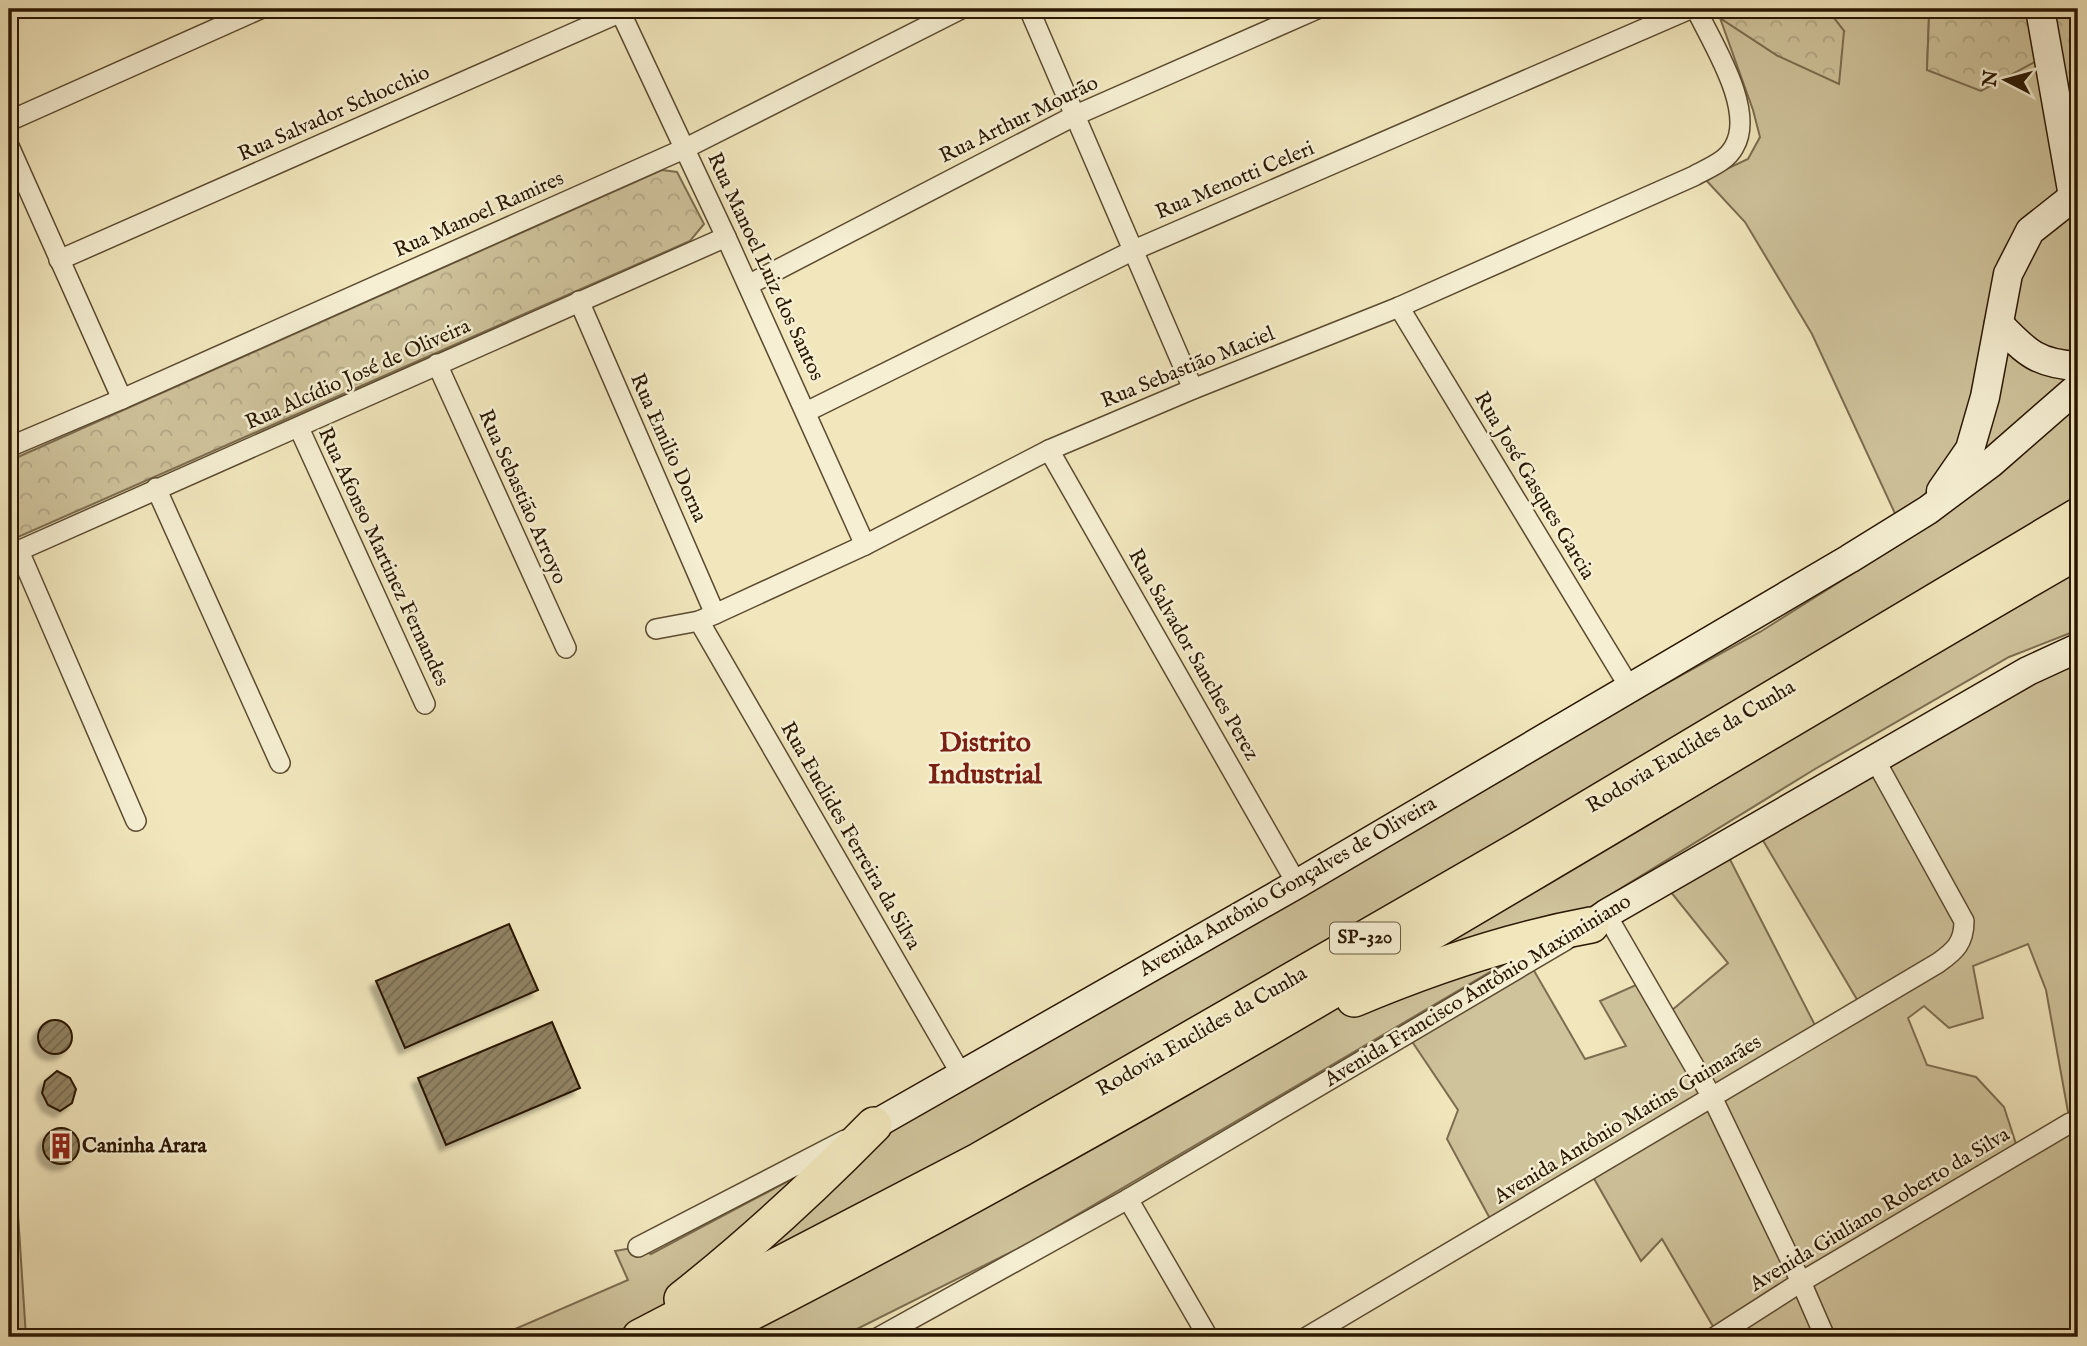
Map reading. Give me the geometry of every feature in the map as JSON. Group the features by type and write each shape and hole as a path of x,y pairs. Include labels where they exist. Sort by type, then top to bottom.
{"highway":[{"name":"Rodovia Euclides da Cunha","path":"640,1337 992,1153 1520,849 2078,516"},
{"name":"Rodovia Euclides da Cunha","path":"703,1337 864,1255 1271,1027 1916,644 2078,551"},
{"path":"1271,1027 1323,1011 1412,974 1598,919"},
{"path":"635,1337 750,1243 816,1184 874,1125"}],"main road":[{"path":"2040,9 2076,195"},
{"name":"Avenida Antônio Gonçalves de Oliveira","path":"1928,510 1970,449 1985,397 2008,274 2030,231 2076,195"},
{"path":"1999,324 2039,359 2060,365 2078,366"},
{"name":"Avenida Antônio Gonçalves de Oliveira","path":"874,1125 1297,884 1838,566 1928,510 1991,463 2078,387"},
{"name":"Avenida Francisco Antônio Maximiniano","path":"1598,919 2028,671 2078,648"}],"street":[{"path":"9,121 260,9"},
{"name":"Rua Manoel Ramires","path":"9,447 685,148 961,9"},
{"path":"1029,9 1193,389"},
{"name":"Rua Arthur Mourão","path":"748,285 1076,115 1317,9"},
{"name":"Rua Menotti Celeri","path":"806,412 1134,250 1690,9"},
{"name":"Rua Sebastião Maciel","path":"656,629 707,617 865,545 1049,450 1399,307 1694,176 1725,159 1735,146 1740,131 1740,113 1733,87 1696,9"},
{"name":"Rua Manoel Luiz dos Santos","path":"623,10 865,545"},
{"name":"Rua Salvador Schocchio","path":"59,260 623,10"},
{"path":"9,146 122,399"},
{"name":"Rua Alcídio José de Oliveira","path":"14,553 726,237"},
{"name":"Rua Emilio Dorna","path":"579,301 707,617"},
{"name":"Rua José Gasques Garcia","path":"1399,307 1630,688"},
{"name":"Rua Sebastião Arroyo","path":"437,364 566,648"},
{"name":"Rua Afonso Martinez Fernandes","path":"299,428 425,704"},
{"name":"Rua Salvador Sanches Perez","path":"1049,450 1297,884"},
{"path":"156,488 280,763"},
{"path":"14,553 136,821"},
{"name":"Rua Euclides Ferreira da Silva","path":"707,617 961,1074"},
{"name":"Avenida Antônio Matins Guimarães","path":"1307,1337 1938,963 1958,948 1964,935 1964,921 1874,758"},
{"path":"1598,919 1712,1097 1825,1337"},
{"name":"Avenida Francisco Antônio Maximiniano","path":"879,1337 1128,1199 1598,919"},
{"name":"Avenida Giuliano Roberto da Silva","path":"1716,1337 1801,1282 2070,1123"},
{"name":"Avenida Antônio Gonçalves de Oliveira","path":"638,1247 874,1125"},
{"path":"1128,1199 1209,1337"}],"path":[{"path":"2068,9 2078,30"}],"green space":[{"path":"1713,9 1827,9 1844,31 1839,84 1778,56 1720,18"},
{"path":"1827,9 1925,9 1929,16 1927,70 2044,57 2078,255 2078,373 1992,454 1898,520 1812,334 1745,222 1705,179 1748,159 1760,137 1720,18 1778,56 1844,31"},
{"path":"1925,9 2078,9 2078,200 2044,57 1981,91 1927,70 1929,16"},
{"path":"662,170 677,172 704,224 690,241 9,541 9,461"},
{"path":"2078,402 2078,630 2009,657 1815,769 1548,933 1512,959 1029,1243 841,1337 497,1337 628,1280 615,1251 638,1247 651,1254 984,1077 1571,736 1760,632 1930,525 2031,446"},
{"path":"2078,648 2078,1337 1715,1337 1718,1335 1662,1239 1641,1261 1589,1170 1494,1226 1447,1139 1458,1110 1407,1034 1529,962 1585,1059 1626,1046 1600,1001 1645,981 1665,1016 1728,963 1662,881 1723,846 1819,1033 1862,1008 1755,827","holes":["2028,944 2046,990 2070,1123 2019,1153 2004,1107 1976,1077 1927,1065 1908,1018 1924,1006 1949,1028 1983,1018 1973,966"]},
{"path":"9,1075 26,1337 9,1337"}],"building":[{"path":"509,924 538,990 405,1048 376,981"},
{"path":"55,1020 67,1025 72,1037 67,1049 55,1054 43,1049 38,1037 43,1025"},
{"path":"552,1022 580,1088 446,1145 418,1078"},
{"name":"Caninha Arara","path":"57,1071 70,1078 76,1089 72,1103 60,1111 48,1105 42,1093 45,1081"},
{"name":"Caninha Arara","path":"61,1128 73,1134 79,1146 73,1158 61,1164 49,1158 43,1146 49,1134"}],"place":[{"name":"Caninha Arara","path":"61,1146"}],"district":[{"name":"Distrito Industrial","path":"985,759"}]}
